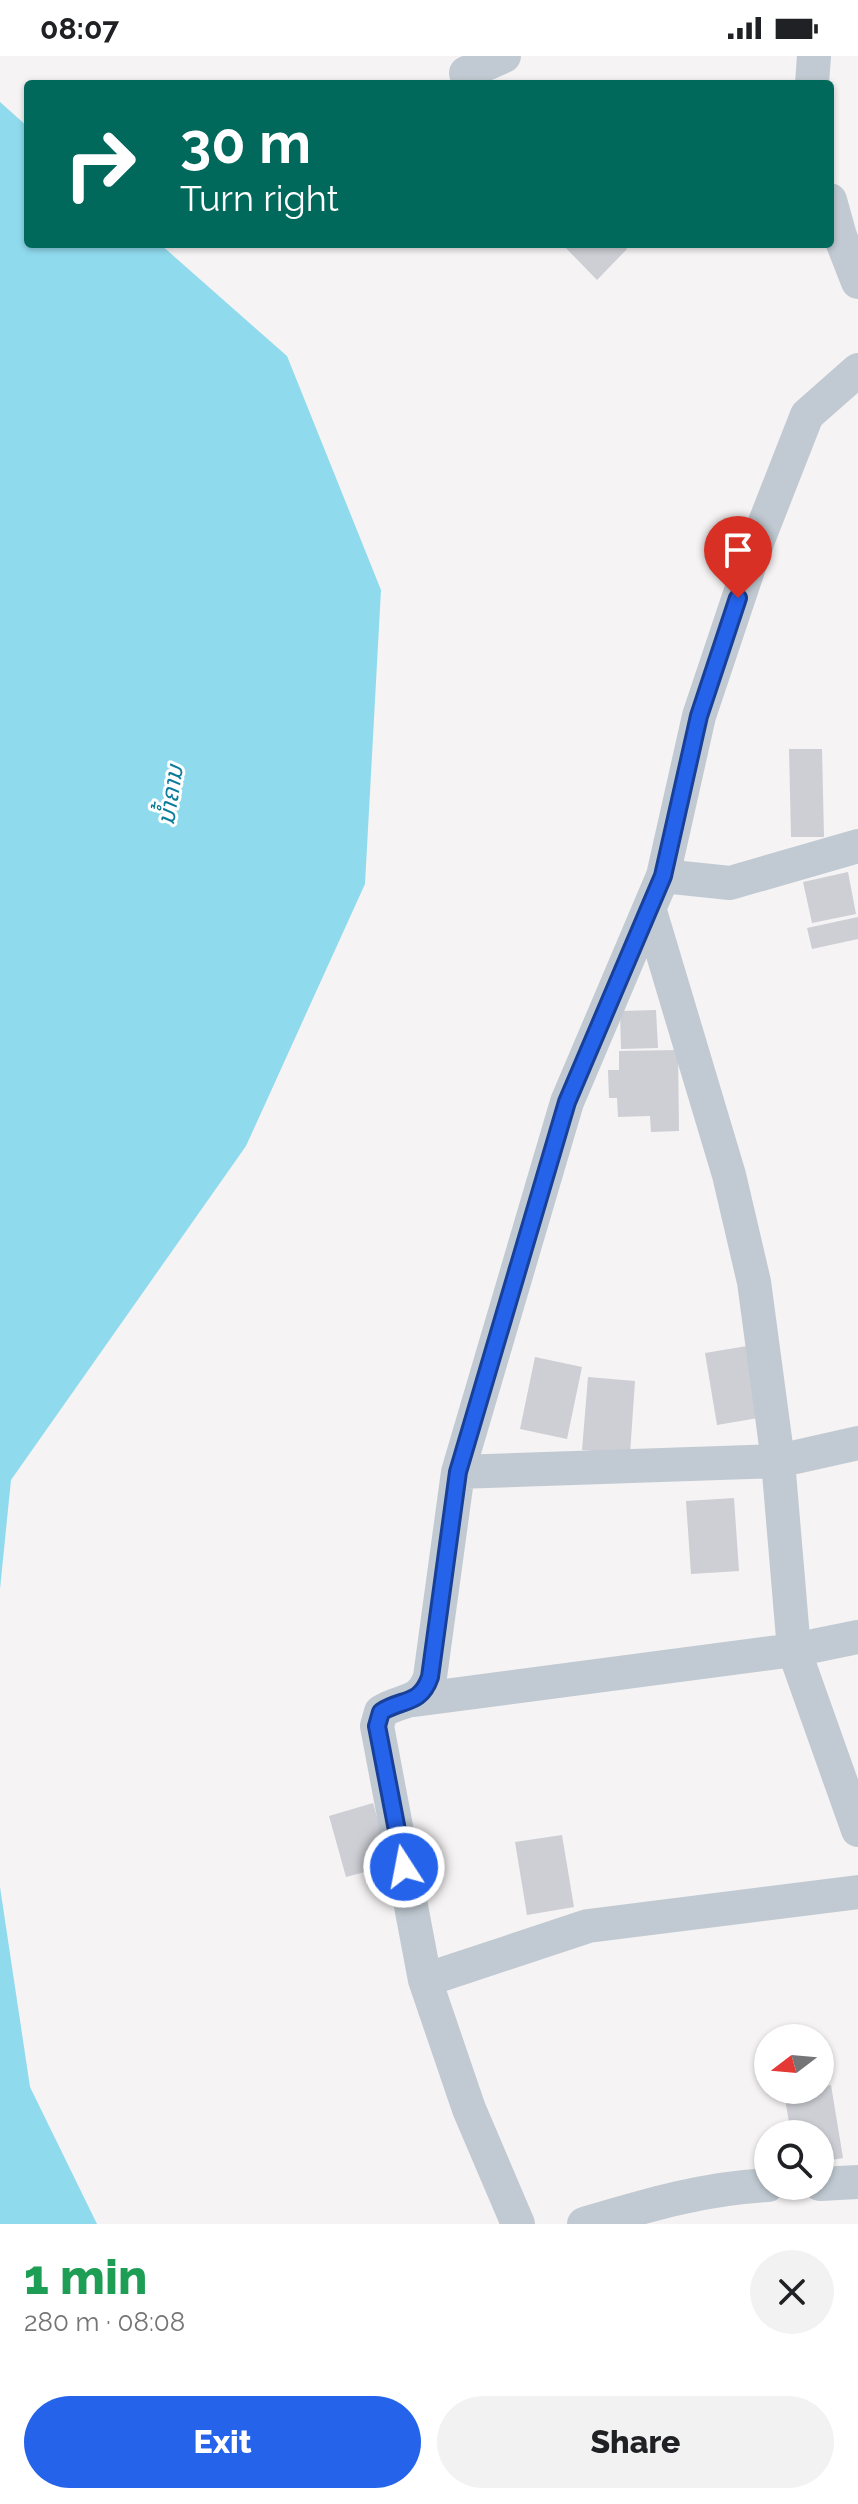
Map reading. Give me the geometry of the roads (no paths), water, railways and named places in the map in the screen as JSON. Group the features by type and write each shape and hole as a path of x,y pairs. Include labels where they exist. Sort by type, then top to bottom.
{"street":[{"path":"466,73 504,56"},
{"path":"812,80 814,56"},
{"path":"834,214 858,282"},
{"path":"414,1700 427,1686 430,1677 458,1472 567,1102 663,876 699,716 758,540 807,415 858,370"},
{"path":"663,876 730,883 858,846"},
{"path":"650,911 729,1175 754,1282 778,1461 794,1650 858,1830"},
{"path":"458,1472 778,1461 858,1443"},
{"path":"518,2224 469,2109 425,1980 377,1726 381,1712 390,1705 414,1700 794,1650 858,1637"},
{"path":"425,1980 588,1926 858,1892"},
{"path":"834,2183 858,2182"},
{"path":"584,2224 669,2198 754,2186"}],"water":[{"name":"ນ້ຳຄານ","path":"0,102 24,123 24,248 165,248 287,356 381,590 365,884 246,1146 11,1480 0,1589"},
{"path":"0,1887 30,2087 97,2224 0,2224"}]}
